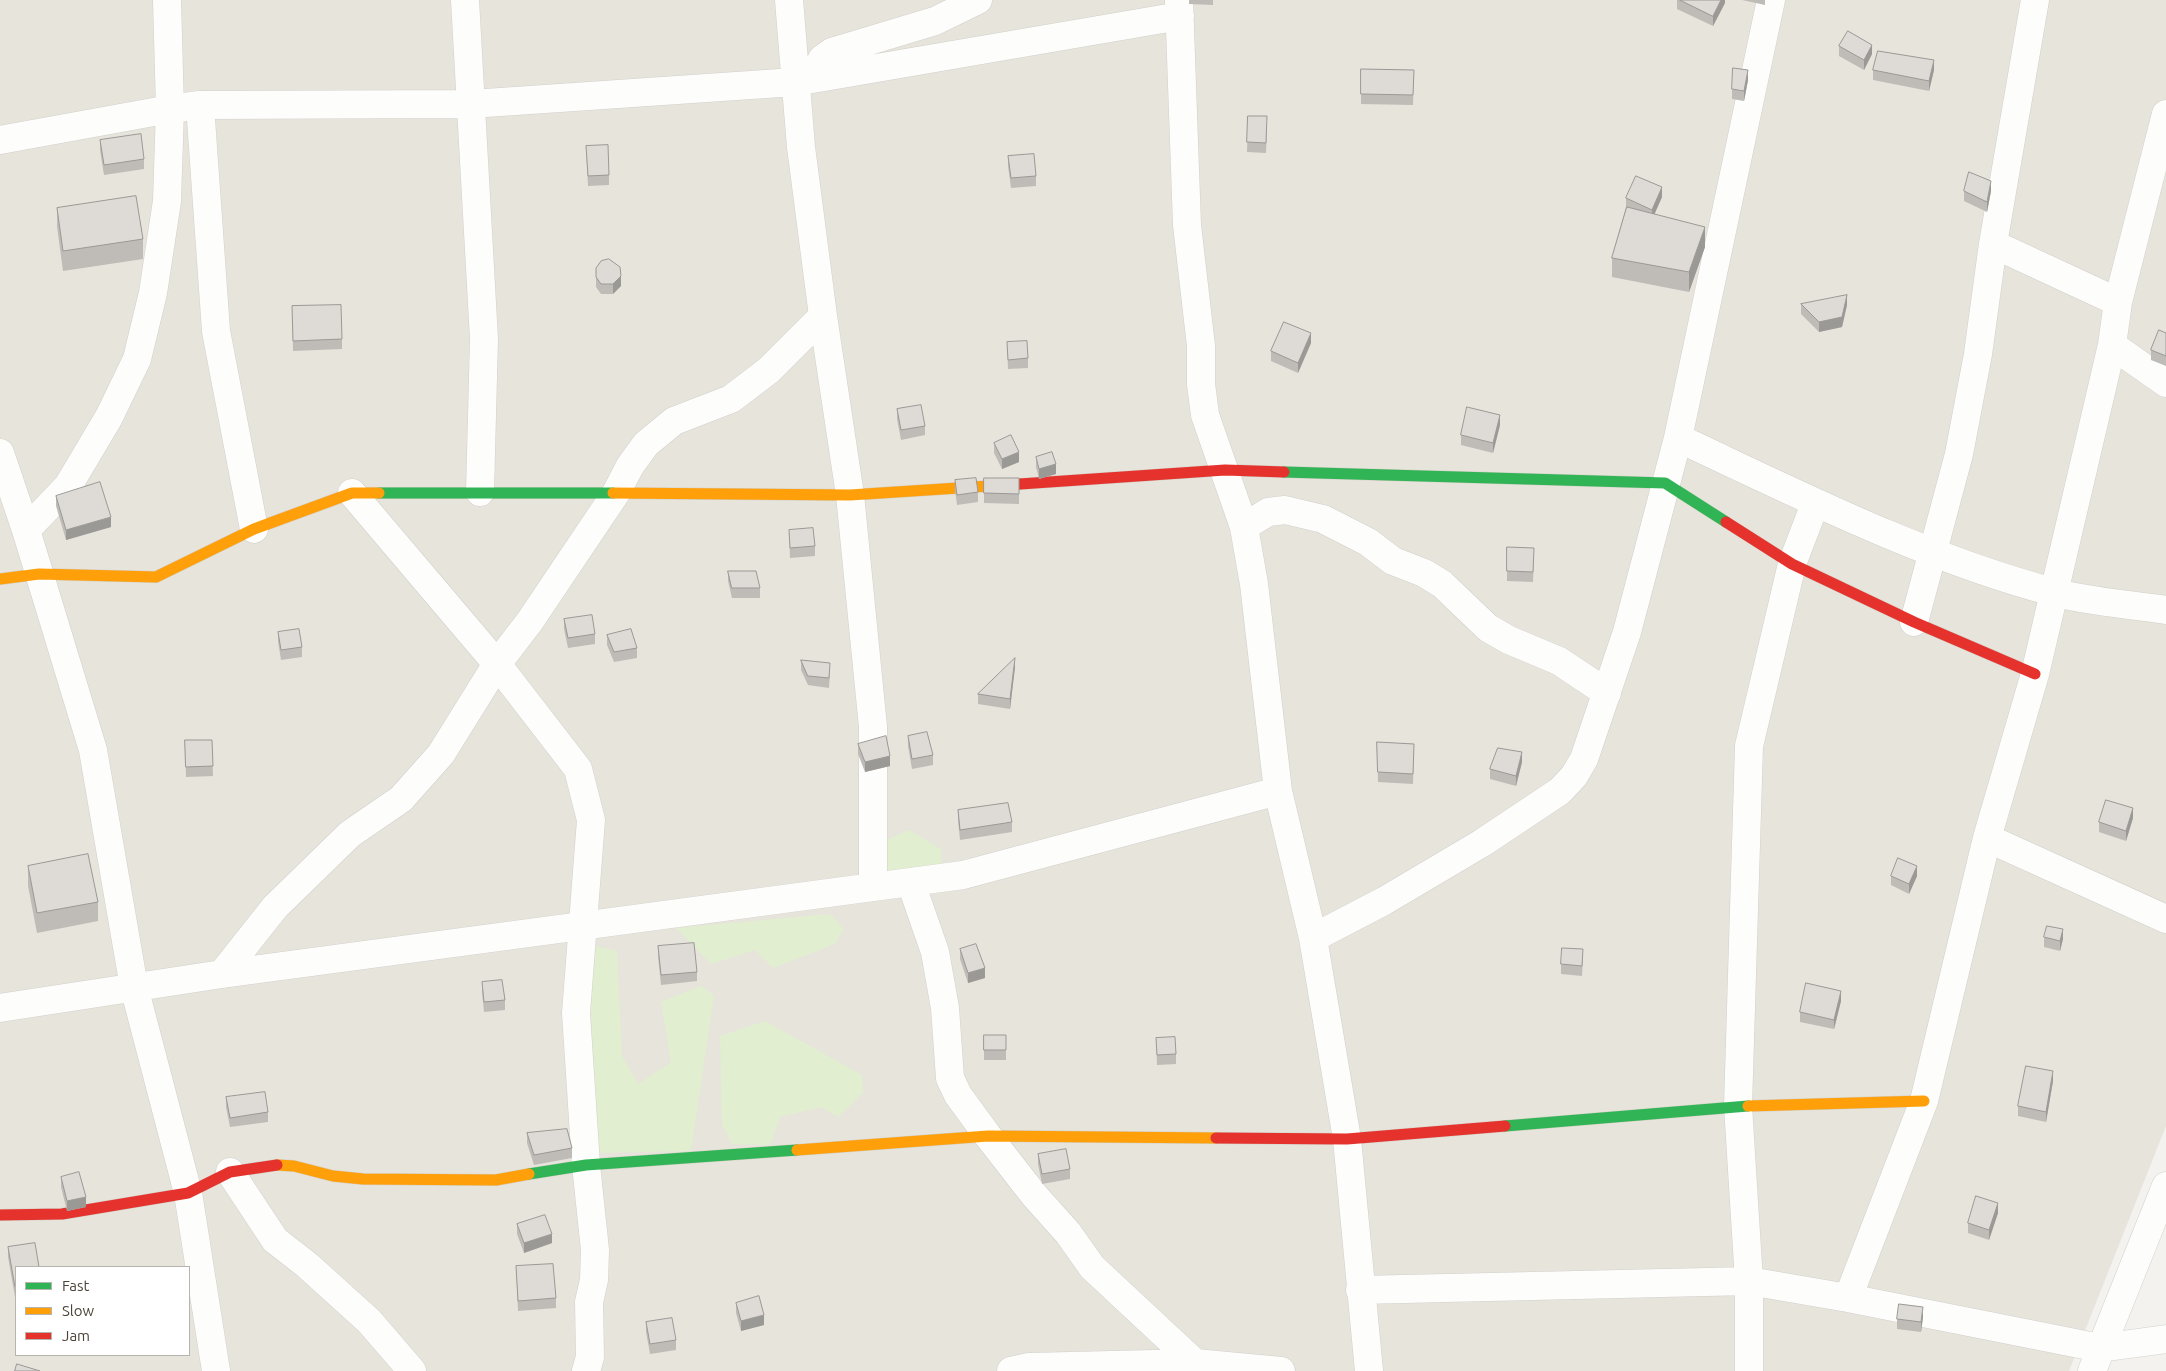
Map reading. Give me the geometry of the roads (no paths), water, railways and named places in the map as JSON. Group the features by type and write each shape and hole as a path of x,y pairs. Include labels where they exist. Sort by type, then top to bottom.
{"street":[{"path":"26,530 68,486 109,417 137,359 153,293 167,201 170,109 167,0"},
{"path":"465,0 484,339 480,492"},
{"path":"789,0 804,80 801,147 822,316 850,495 873,727 873,887"},
{"path":"804,80 822,58 832,52 935,21 978,0"},
{"path":"1313,938 1384,901 1482,843 1560,791 1574,776 1584,759 1627,632 1678,438 1771,0"},
{"path":"1914,622 1931,552 1959,454 1978,354 1993,244 2035,0"},
{"path":"0,140 200,105 470,104 804,80 1180,8 1187,225 1202,346 1201,384 1205,415 1244,527 1254,584 1278,791 1313,938 1347,1139 1369,1371"},
{"path":"200,105 216,331 254,529"},
{"path":"1848,1298 1924,1101 1987,838 2035,674 2112,345 2118,302 2166,114"},
{"path":"1993,244 2118,302"},
{"path":"222,974 275,907 350,834 401,799 441,754 497,664 530,621 616,493 630,466 646,444 674,421 730,399 769,370 822,316"},
{"path":"2112,345 2166,383"},
{"path":"1678,438 1815,504 1931,552 2054,593 2166,610"},
{"path":"1,460 26,530 93,750 134,987 188,1193 216,1371"},
{"path":"0,579 39,574 129,578 156,577 254,529 352,493 480,492 850,495 1225,470 1665,483 1792,564 1914,622 2035,674"},
{"path":"352,493 497,664 578,769 590,820 576,1013 586,1165 594,1250 594,1280 589,1302 590,1357 586,1371"},
{"path":"1749,1371 1749,1281 1738,1106 1749,746 1792,564 1815,504"},
{"path":"1244,527 1268,512 1285,510 1323,519 1368,542 1393,561 1424,573 1442,584 1488,628 1509,640 1559,660 1607,693"},
{"path":"0,1008 222,974 963,875 1278,791"},
{"path":"1987,838 2166,919"},
{"path":"911,883 935,952 945,1008 950,1078 958,1095 1034,1195 1068,1233 1092,1267 1141,1316 1195,1363"},
{"path":"0,1215 62,1214 188,1193 230,1172 276,1166 294,1166 334,1176 363,1179 496,1180 586,1165 988,1136 1347,1139 1738,1106 1924,1101"},
{"path":"230,1172 275,1240 307,1265 369,1321 412,1371"},
{"path":"2096,1360 2166,1186"},
{"path":"1360,1290 1749,1281 1848,1298 2096,1360 2166,1339"},
{"path":"1011,1371 1029,1367 1195,1363 1280,1371"}]}
